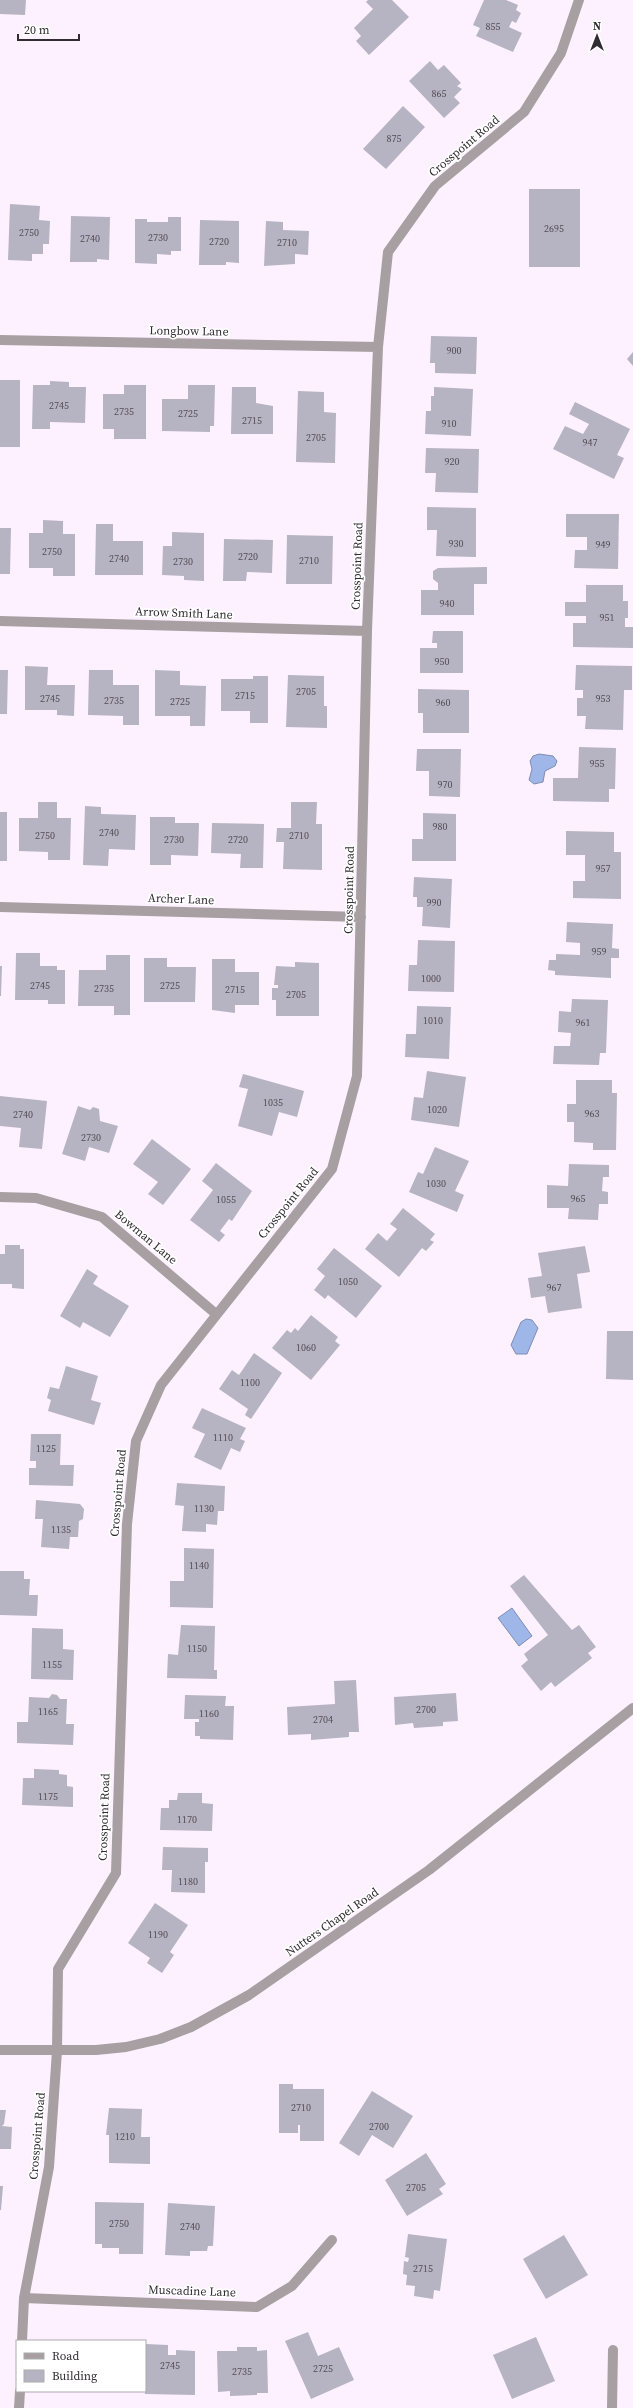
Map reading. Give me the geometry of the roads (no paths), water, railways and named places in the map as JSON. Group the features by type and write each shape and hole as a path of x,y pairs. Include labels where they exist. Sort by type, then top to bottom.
{"street":[{"name":"Crosspoint Road","path":"22,2340 24,2298 50,2167 57,2051 58,1969 116,1873 127,1524 136,1441 161,1385 332,1169 358,1076 367,631 378,347 388,252 435,186 524,112 562,53 579,0"},
{"name":"Longbow Lane","path":"0,340 378,347"},
{"name":"Arrow Smith Lane","path":"0,621 367,631"},
{"name":"Archer Lane","path":"0,906 361,917"},
{"name":"Bowman Lane","path":"0,1197 36,1198 102,1216 216,1314"},
{"name":"Nutters Chapel Road","path":"0,2050 57,2051 126,2047 160,2039 191,2027 249,1995 429,1870 633,1708"},
{"name":"Muscadine Lane","path":"24,2298 257,2307 292,2286 332,2240"},
{"path":"612,2408 613,2350"},
{"path":"19,2408 20,2392"}],"water":[{"path":"539,754 553,756 557,761 555,766 545,771 543,782 534,784 529,780 532,769 530,761 533,756"},
{"path":"526,1319 532,1320 538,1328 527,1354 516,1354 511,1345 521,1322"},
{"path":"512,1608 532,1636 519,1646 498,1618"}]}
